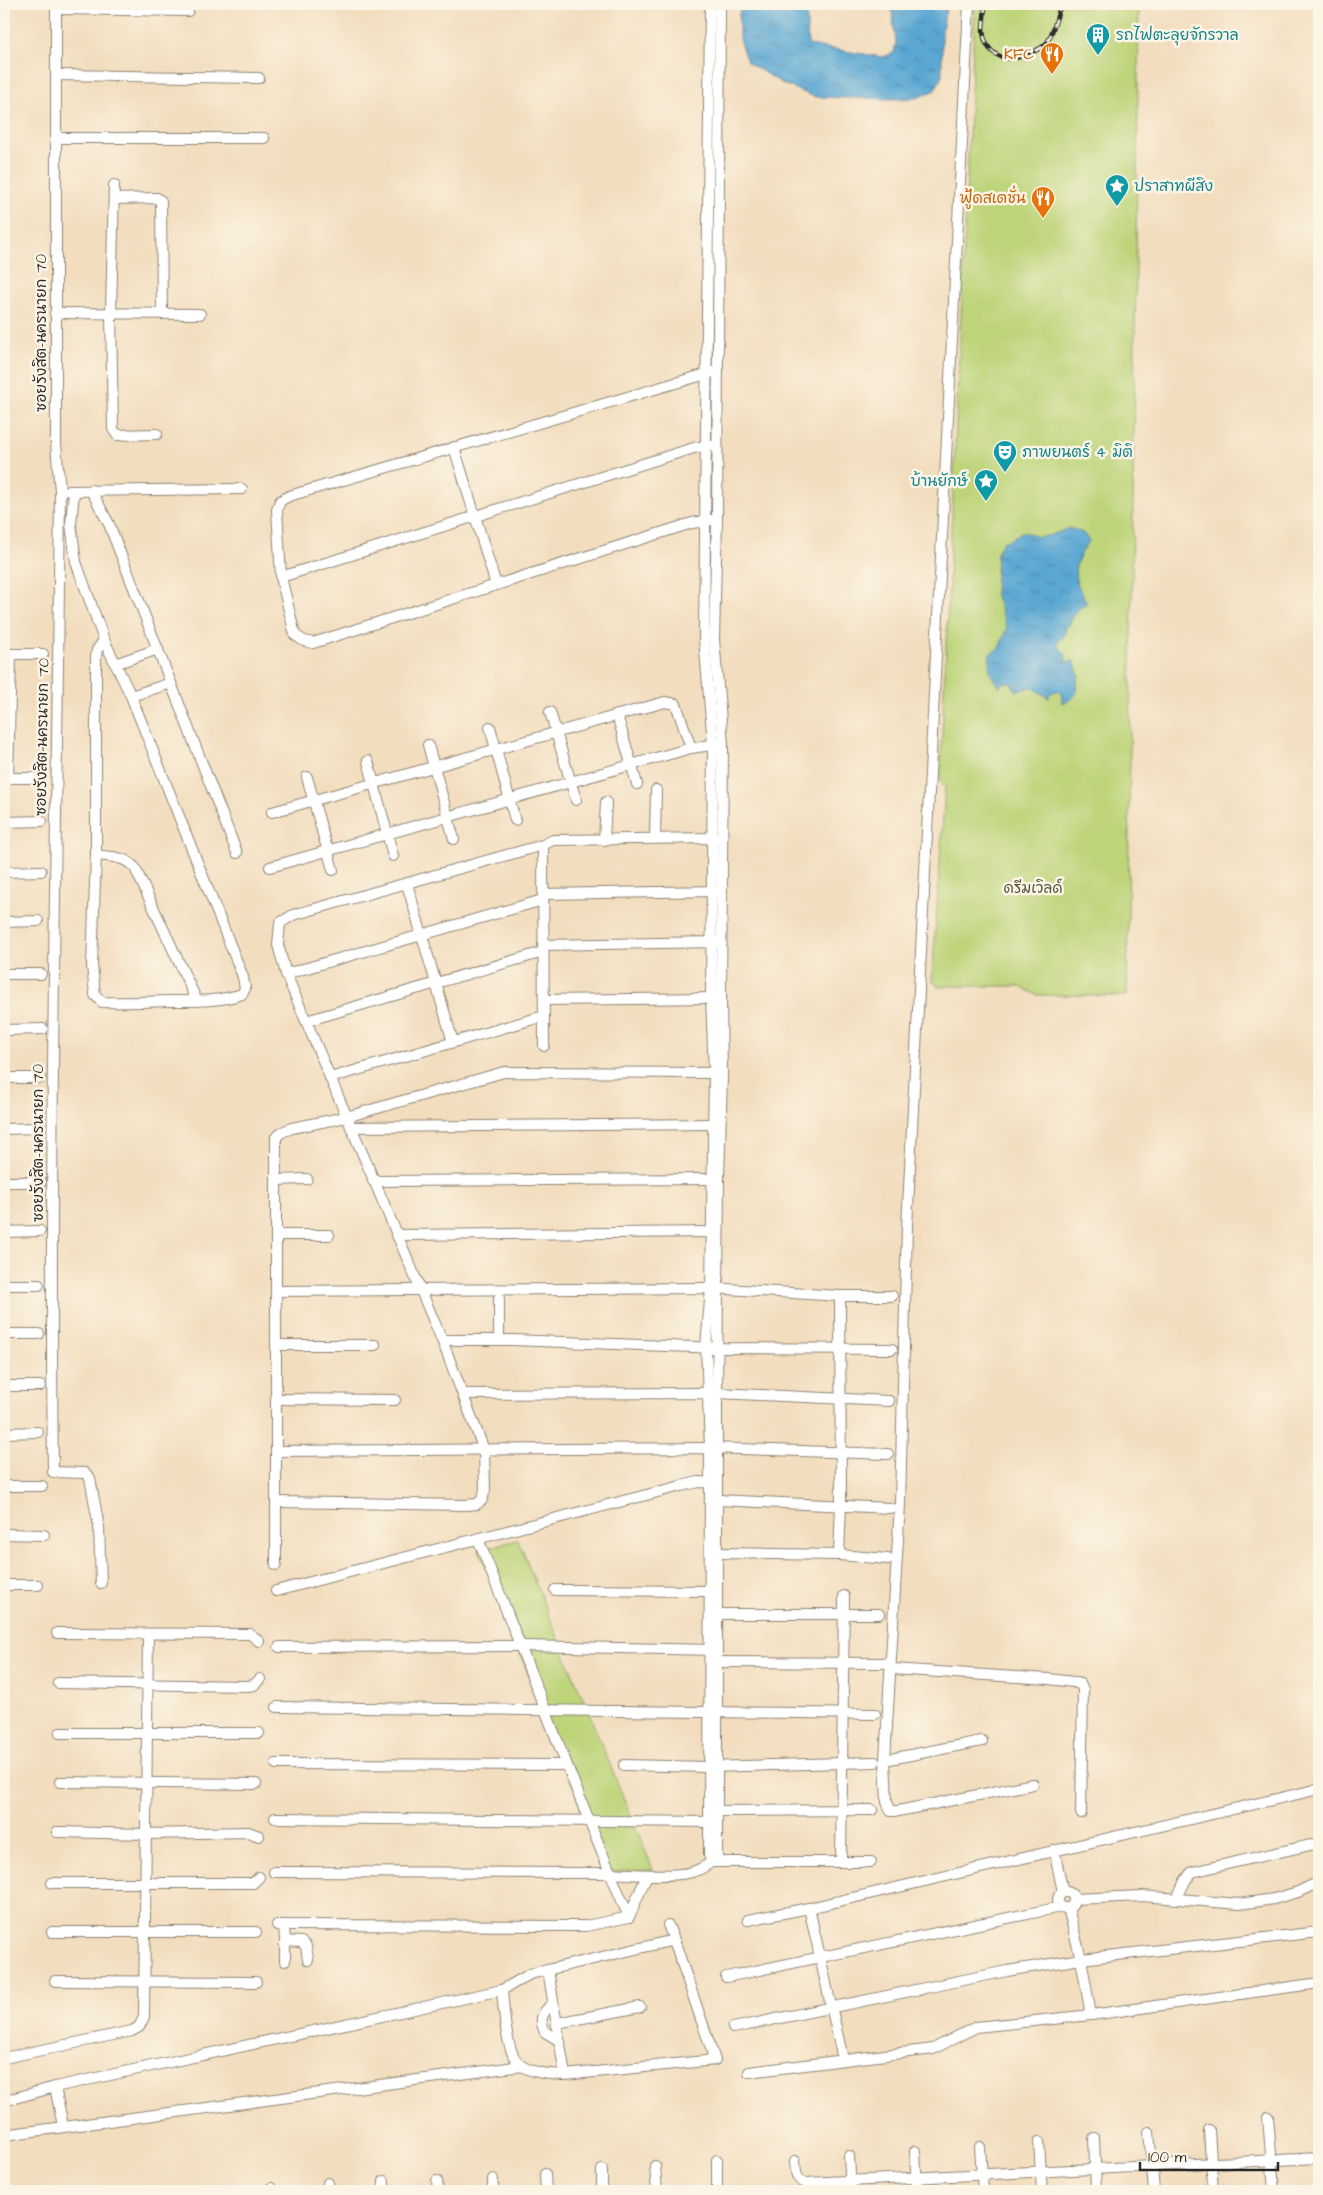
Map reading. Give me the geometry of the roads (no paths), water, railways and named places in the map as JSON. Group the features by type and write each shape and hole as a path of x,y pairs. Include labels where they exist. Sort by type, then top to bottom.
{"street":[{"path":"710,4 707,373 712,446 712,520 704,638 718,744 716,998 723,1074 717,1124 715,1179 714,1288 718,1348 713,1393 714,1816 709,1855 712,1862"},
{"path":"712,446 718,371 720,4"},
{"path":"969,4 907,1227 900,1504 880,1761 887,1802 891,1811 898,1812 1033,1784"},
{"path":"56,6 188,11"},
{"name":"ซอยรังสิต-นครนายก 70","path":"56,6 56,444 60,490 51,1315 53,1472 85,1474 90,1478 99,1527 101,1582"},
{"path":"56,76 258,78"},
{"path":"709,82 720,82"},
{"path":"56,138 264,138"},
{"path":"114,185 111,314 113,429 117,435 157,434"},
{"path":"114,198 157,198 161,201 162,314"},
{"path":"707,307 718,307"},
{"path":"55,313 200,314"},
{"path":"712,520 496,585 313,643 304,641 295,635 281,577 276,510 280,501 454,447 718,371"},
{"path":"281,577 697,447 712,446"},
{"path":"454,447 496,585"},
{"path":"60,490 242,489"},
{"path":"91,490 109,524 237,853"},
{"path":"74,491 70,524 76,562 104,640 131,696 244,982 242,994 233,997 196,1000 117,1003 102,1002 95,995 92,966 96,855 96,656 97,650 104,640"},
{"path":"115,664 158,649"},
{"path":"35,778 6,778 8,654 43,654"},
{"path":"131,696 171,683"},
{"path":"272,812 617,715 672,702 676,704 691,748"},
{"path":"550,712 576,800"},
{"path":"617,715 637,784"},
{"path":"490,727 515,820"},
{"path":"270,867 691,748 718,744"},
{"path":"428,745 454,839"},
{"path":"368,761 393,856"},
{"path":"307,777 333,870"},
{"path":"655,839 656,790"},
{"path":"604,840 606,802"},
{"path":"4,822 42,821"},
{"path":"277,1502 467,1506 477,1504 482,1500 484,1490 484,1450 464,1394 286,974 278,945 280,923 286,918 553,840 717,838"},
{"path":"543,844 544,1046"},
{"path":"96,855 121,858 131,862 196,1000"},
{"path":"4,872 41,871"},
{"path":"406,884 453,1042"},
{"path":"286,974 422,935 543,897 717,891"},
{"path":"4,922 38,921"},
{"path":"306,1021 436,984 543,949 716,942"},
{"path":"4,974 40,974"},
{"path":"544,1000 716,998"},
{"path":"330,1078 544,1016"},
{"path":"4,1030 43,1030"},
{"path":"276,1565 276,1137 292,1128 346,1117 504,1072 723,1074"},
{"path":"4,1078 40,1078"},
{"path":"351,1127 717,1124"},
{"path":"4,1129 38,1128"},
{"path":"276,1180 307,1179"},
{"path":"373,1181 715,1179"},
{"path":"4,1182 41,1182"},
{"path":"4,1232 40,1231"},
{"path":"396,1235 715,1232"},
{"path":"276,1235 329,1235"},
{"path":"4,1285 39,1285"},
{"path":"713,1393 706,1347 714,1288"},
{"path":"276,1291 714,1288 840,1296 892,1296"},
{"path":"839,1555 841,1505 840,1296"},
{"path":"499,1298 499,1340"},
{"path":"4,1334 40,1334"},
{"path":"442,1340 499,1340 718,1348 892,1349"},
{"path":"276,1345 375,1345"},
{"path":"4,1386 40,1386"},
{"path":"464,1394 713,1393 889,1400"},
{"path":"276,1400 395,1400"},
{"path":"4,1433 38,1432"},
{"path":"277,1451 714,1448 888,1454"},
{"path":"276,1591 682,1486 699,1482 714,1483"},
{"path":"713,1591 718,1553 718,1500 714,1483"},
{"path":"4,1486 42,1486"},
{"path":"718,1500 890,1508"},
{"path":"4,1534 44,1535"},
{"path":"478,1539 522,1646 544,1709 629,1917"},
{"path":"718,1553 839,1555 888,1559"},
{"path":"4,1585 38,1585"},
{"path":"554,1590 713,1591"},
{"path":"842,1862 844,1596"},
{"path":"714,1614 879,1614"},
{"path":"57,1633 250,1634 259,1641"},
{"path":"4,2058 132,2031 139,2027 144,2017 148,1634"},
{"path":"279,1647 522,1646 713,1650"},
{"path":"713,1662 843,1662 1049,1679 1080,1684 1084,1688 1081,1813"},
{"path":"58,1683 248,1686 257,1683 260,1679"},
{"path":"277,1708 544,1709 842,1712 875,1714"},
{"path":"60,1733 259,1733"},
{"path":"624,1765 713,1766 880,1761 982,1741"},
{"path":"276,1764 567,1765"},
{"path":"60,1782 256,1784"},
{"path":"748,1920 809,1908 1319,1789"},
{"path":"275,1818 590,1820 872,1810"},
{"path":"57,1832 146,1834 248,1832 259,1836"},
{"path":"1178,1898 1185,1881 1192,1872 1319,1843"},
{"path":"1054,1850 1063,1892"},
{"path":"274,1872 610,1873 647,1875 693,1872 712,1862 871,1862"},
{"path":"629,1917 647,1875"},
{"path":"52,1883 253,1883 259,1877"},
{"path":"1074,1899 1142,1896 1222,1903 1258,1902 1298,1892 1319,1882"},
{"path":"726,1977 1065,1908 1073,1904 1074,1899 1072,1894 1063,1892"},
{"path":"1063,1892 1058,1896 1057,1902 1065,1908 1081,1959 1091,2015"},
{"path":"809,1908 843,2059"},
{"path":"285,1961 286,1941 280,1924 586,1926 629,1917"},
{"path":"502,1990 508,2039 513,2054 522,2066 542,2074 565,2075 715,2060 668,1925"},
{"path":"52,1932 256,1932"},
{"path":"733,2028 963,1980 1081,1959 1319,1932"},
{"path":"4,2101 55,2087 502,1990 530,1974 674,1940"},
{"path":"286,1941 301,1942 306,1946 308,1960"},
{"path":"548,1970 565,2075"},
{"path":"55,1981 256,1982"},
{"path":"749,2072 938,2048 976,2028 1091,2015 1319,1983"},
{"path":"553,2003 541,2018 545,2032 560,2041"},
{"path":"557,2023 640,2007"},
{"path":"4,2134 492,2072 522,2066"},
{"path":"55,2087 63,2126"},
{"path":"1268,2117 1274,2191"},
{"path":"1209,2130 1213,2191"},
{"path":"1149,2132 1154,2191"},
{"path":"1094,2138 1096,2191"},
{"path":"1039,2142 1042,2191"},
{"path":"980,2147 983,2191"},
{"path":"914,2152 916,2191"},
{"path":"849,2156 851,2191"},
{"path":"795,2161 797,2178 806,2184 850,2180 1319,2158"},
{"path":"717,2160 717,2191"},
{"path":"655,2166 657,2191"},
{"path":"602,2170 602,2191"},
{"path":"546,2174 546,2191"},
{"path":"493,2179 493,2191"}],"water":[{"path":"742,4 806,4 808,45 882,57 894,53 896,42 891,4 947,4 942,29 942,76 935,90 917,98 815,97 783,84 747,62 739,39 739,13"},
{"path":"1069,528 1083,533 1089,541 1077,562 1075,574 1087,603 1076,611 1069,625 1066,626 1065,635 1058,642 1058,646 1065,653 1066,662 1074,661 1079,677 1077,678 1076,694 1071,699 1062,703 1061,693 1056,691 1049,694 1049,698 1032,687 1015,691 1012,684 1007,682 1000,687 992,676 989,659 990,654 999,648 1007,628 995,593 997,553 1003,542 1023,532 1044,537"}],"railway":[{"path":"985,4 983,31 988,46 997,55 1010,58 1031,53 1041,48 1048,41 1061,4"}],"place":[{"name":"รถไฟตะลุยจักรวาล","path":"1098,56"},
{"name":"KFC","path":"1052,75"},
{"name":"ปราสาทผีสิง","path":"1117,207"},
{"name":"ฟู้ดสเตชั่น","path":"1043,219"},
{"name":"ภาพยนตร์ 4 มิติ","path":"1005,473"},
{"name":"บ้านยักษ์","path":"986,502"}],"park label":[{"name":"ดรีมเวิลด์","path":"1033,888"}]}
